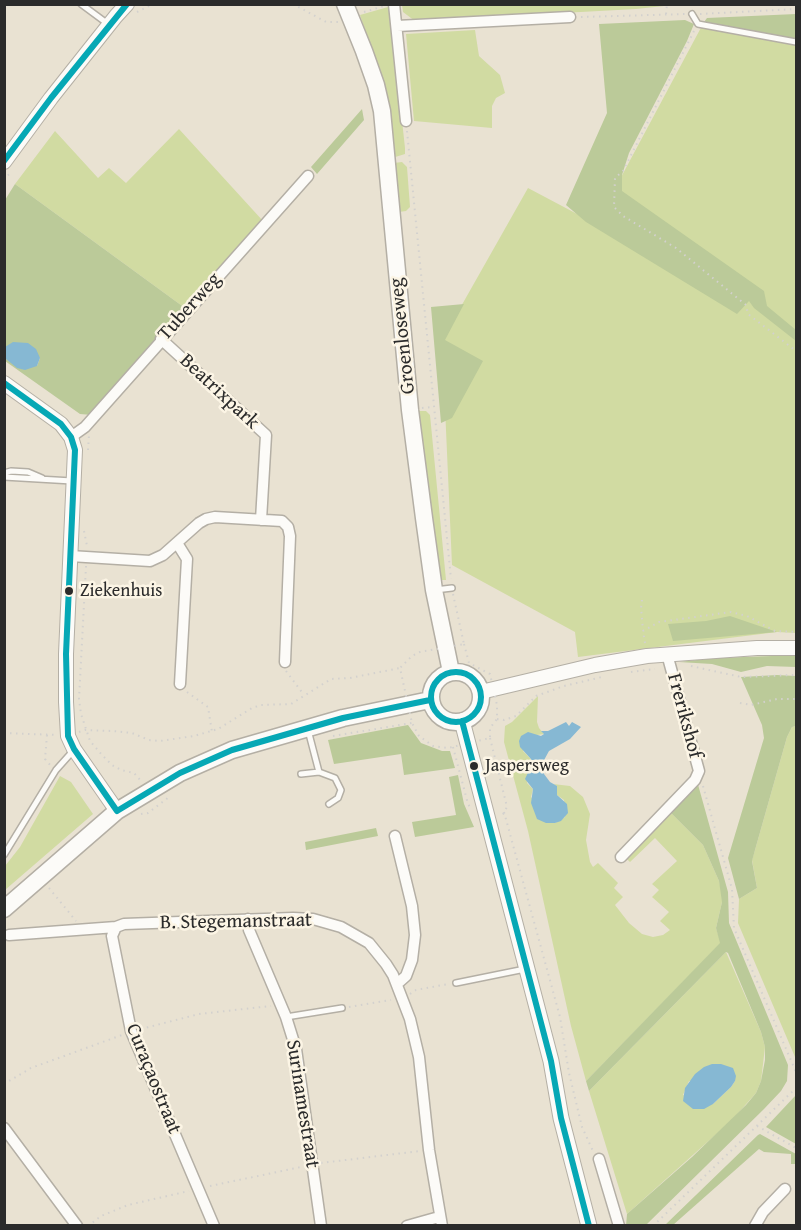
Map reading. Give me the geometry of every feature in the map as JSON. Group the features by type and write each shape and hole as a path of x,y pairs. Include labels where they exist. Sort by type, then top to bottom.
{"main road":[{"name":"Groenloseweg","path":"345,4 376,85 382,111 410,410 434,590 451,672"},
{"path":"451,672 461,672 470,676 487,690 477,710 471,717 462,721 451,722 441,717 430,700 436,681 442,675 451,672"},
{"path":"4,909 117,811 180,772 232,750 307,728 430,700"},
{"path":"462,721 551,1061 561,1118 589,1226"}],"street":[{"path":"4,162 51,98 127,4"},
{"path":"394,4 406,121"},
{"path":"396,26 570,17"},
{"name":"Tuberweg","path":"71,437 85,427 308,176"},
{"name":"Beatrixpark","path":"161,339 266,435 261,520"},
{"path":"4,383 61,424 71,437 75,450 66,663 68,736 74,749 117,811"},
{"path":"70,556 150,561 158,559 206,519 215,517 282,521 288,527 290,536 285,662"},
{"path":"177,543 188,559 180,684"},
{"path":"487,690 595,665 647,663 757,648 796,648"},
{"name":"Frerikshof","path":"621,857 695,780 699,771 669,660"},
{"path":"395,836 412,906 415,934 412,960 406,976 397,984"},
{"name":"Surinamestraat","path":"248,919 249,930 286,1017 296,1049 321,1226"},
{"name":"B. Stegemanstraat","path":"9,935 116,927 124,924 313,919 341,927 369,943 386,964 397,984 410,1019 419,1057 429,1150 440,1221"},
{"name":"Curaçaostraat","path":"116,927 112,936 131,1031 214,1226"},
{"path":"4,1128 77,1226"},
{"path":"599,1159 619,1226"},
{"path":"754,1226 763,1212 784,1189"},
{"path":"407,1226 440,1221"}],"lane":[{"path":"81,4 109,25"},
{"path":"692,14 698,24 796,42"},
{"path":"4,475 11,471 28,472 46,480 74,481"},
{"path":"434,590 452,588"},
{"path":"307,728 319,772"},
{"path":"4,855 55,772 74,749"},
{"path":"302,774 319,772 335,778 341,790 338,798 329,804"},
{"path":"456,983 526,968"},
{"path":"286,1017 342,1008"}],"path":[{"path":"666,14 667,4"},
{"path":"570,17 796,9"},
{"path":"698,24 623,171 615,178 614,207 624,216 676,248 746,305 748,314 796,351"},
{"name":"Groenloseweg","path":"406,121 452,588 464,644"},
{"path":"85,427 90,441 87,457"},
{"path":"84,529 87,558 80,699 85,729 90,741 112,765 122,771 134,773 157,806"},
{"path":"642,600 647,663"},
{"path":"643,631 659,621 731,612 747,616 775,631 796,632"},
{"path":"4,733 68,736 85,729 132,733 149,740 160,741 212,732 252,708 261,705 291,704 331,679 350,678 400,668 412,656 420,652 464,644 468,660 488,672 487,690 497,705 497,719 490,729 490,738 507,807 491,833"},
{"path":"628,673 647,663 669,660 741,677 796,675"},
{"path":"285,662 286,670 304,695"},
{"path":"400,668 412,723 419,736 433,746 448,748 490,738"},
{"path":"497,719 504,720 516,716 536,696 564,686 608,676"},
{"path":"180,684 208,707 212,732"},
{"path":"740,703 751,705 777,699 796,699"},
{"path":"332,736 412,723"},
{"path":"47,735 45,759 55,772"},
{"path":"699,771 732,890 734,928 796,1072"},
{"path":"139,814 147,813 172,793"},
{"path":"504,812 560,1017 569,1073 582,1126 590,1146 599,1159"},
{"path":"48,887 84,930"},
{"path":"653,1226 796,1088"},
{"path":"757,1126 796,1148"},
{"path":"88,1226 101,1216 128,1205 199,1189 312,1165 429,1150"}],"green space":[{"path":"402,5 664,6 415,21 403,12"},
{"path":"388,7 405,148 405,154 392,158 382,82 360,15"},
{"path":"796,14 796,39 704,22 707,18"},
{"path":"685,20 694,24 629,153 622,175 622,191 764,291 767,306 796,330 796,341 754,308 749,301 737,314 586,222 566,205 607,113 599,24"},
{"path":"704,22 796,39 796,633 777,632 578,657 575,632 452,565 442,340 528,188 596,224"},
{"path":"475,30 479,56 500,75 505,93 496,98 492,106 492,128 414,121 406,34"},
{"path":"362,109 364,120 317,174 311,167"},
{"path":"179,129 263,221 185,308 15,184 55,131 98,178 109,168 126,183"},
{"path":"402,162 407,167 410,207 406,211 399,212 394,163"},
{"path":"15,184 185,308 92,415 80,414 5,361 5,354 6,359 37,366 40,358 5,347 5,200"},
{"path":"464,304 445,340 483,361 452,418 441,423 431,307"},
{"path":"417,411 426,411 430,415 446,580 439,577"},
{"path":"730,616 777,632 673,641 668,624 706,621"},
{"path":"796,656 796,667 767,666 741,672 712,664 679,662 715,658"},
{"path":"796,676 796,726 792,727 787,737 752,861 757,888 739,899 728,858 764,738 762,725 741,677"},
{"path":"538,696 537,722 544,734 537,735 523,751 531,759 532,764 527,783 533,789 531,797 555,823 565,817 564,800 557,795 557,786 553,784 570,786 583,797 590,814 586,840 590,862 593,867 598,863 618,883 614,888 623,897 615,905 629,923 642,934 653,937 663,935 670,930 660,921 669,912 652,897 659,890 652,884 677,861 655,838 630,862 625,857 669,811 703,845 722,893 716,928 721,943 586,1081 571,1026 528,831 504,742 505,726"},
{"path":"408,725 421,743 442,751 450,751 455,768 404,775 401,754 334,764 328,740"},
{"path":"796,726 795,1057 738,923 739,899 757,888 752,860 787,737 792,727"},
{"path":"458,775 464,804 474,827 415,837 412,822 456,815 449,777"},
{"path":"60,776 71,782 93,814 5,890 5,866 20,847"},
{"path":"697,781 728,892 729,923 788,1065 787,1081 764,1109 647,1224 626,1226 627,1214 692,1157 746,1105 756,1093 765,1060 765,1047 761,1032 726,952 589,1091 586,1081 720,943 716,928 722,902 719,881 703,845 669,811"},
{"path":"376,828 378,836 306,850 305,842"},
{"path":"726,952 761,1032 765,1047 761,1081 756,1093 732,1120 627,1214 589,1091","holes":["689,1081 735,1081 713,1104 683,1095"]},
{"path":"796,1095 796,1144 766,1127"},
{"path":"758,1135 796,1154 796,1167 795,1164 791,1164 791,1154 764,1152 759,1149 673,1225 665,1225"}],"water":[{"path":"13,342 28,343 36,349 40,358 37,366 25,370 17,368 6,359 5,347"},
{"path":"566,722 569,726 572,722 581,727 570,739 549,751 543,762 544,774 550,782 557,786 557,795 567,804 568,813 561,821 546,823 537,819 531,803 533,789 525,779 532,764 531,759 520,747 519,741 521,736 528,732 541,736 544,734 541,731 548,731"},
{"path":"712,1064 733,1068 735,1081 713,1104 704,1109 693,1109 683,1101 685,1088 695,1074"}],"transit line":[{"path":"4,161 51,98 127,4"},
{"path":"4,383 61,424 71,437 75,450 66,654 68,736 74,749 117,811"},
{"path":"451,672 461,672 474,679 481,692 481,697 481,702 474,715 461,722 451,722 442,718 435,711 431,702 431,692 435,683 442,676 451,672"},
{"path":"117,811 180,773 232,750 343,718 430,700"},
{"path":"462,721 551,1061 561,1118 589,1226"}],"place":[{"name":"Ziekenhuis","path":"69,591"},
{"name":"Jaspersweg","path":"474,766"}]}
